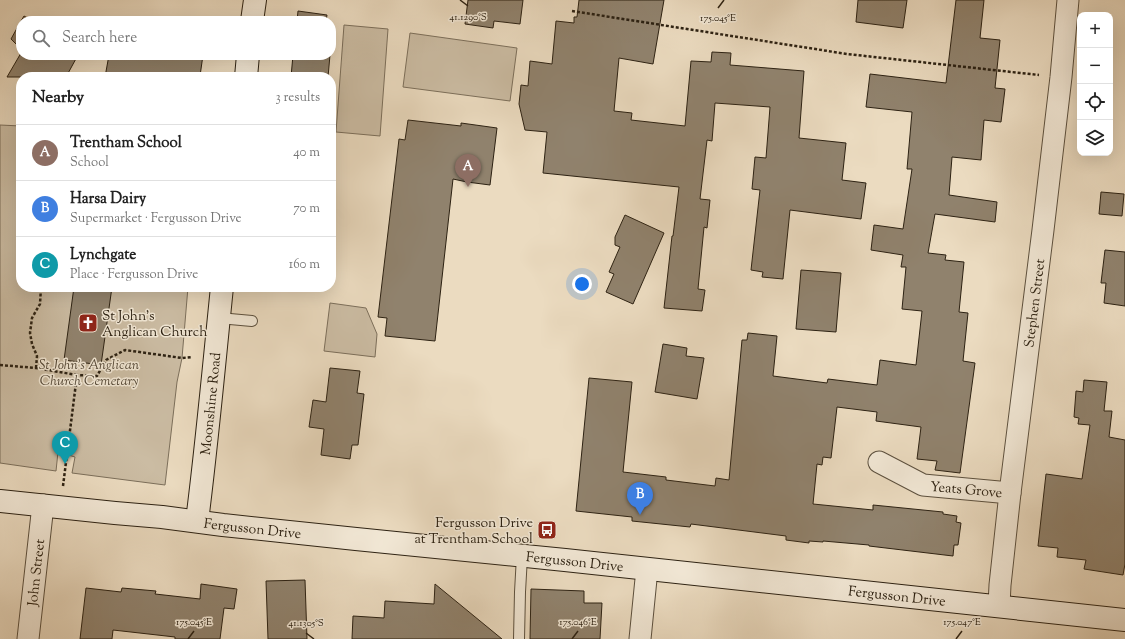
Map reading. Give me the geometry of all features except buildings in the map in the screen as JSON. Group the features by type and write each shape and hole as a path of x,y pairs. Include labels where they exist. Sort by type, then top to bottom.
{"main road":[{"path":"253,16 255,0"},
{"path":"246,72 248,60"},
{"name":"Moonshine Road","path":"197,521 222,292"},
{"name":"Fergusson Drive","path":"0,501 1125,620"}],"street":[{"name":"Stephen Street","path":"999,606 1010,493 1061,78 1068,0"},
{"name":"Yeats Grove","path":"879,462 923,485 1010,493"},
{"name":"John Street","path":"28,639 52,506"},
{"path":"640,639 647,570"}],"lane":[{"path":"219,318 252,321"},
{"path":"519,639 522,556"}],"path":[{"path":"572,11 847,54 1061,78"},
{"path":"36,368 37,356 32,344 30,332 32,318 40,304 40,292"},
{"path":"0,365 36,368 77,375 97,376 106,360 125,350 182,358 214,354"},
{"path":"52,506 77,375"}],"green space":[{"path":"344,25 388,29 380,136 336,132"},
{"path":"410,33 517,48 510,101 403,87"},
{"name":"St John's Anglican Church Cemetary","path":"0,125 16,126 16,292 188,292 182,358 177,382 165,485 72,473 75,457 58,452 56,471 0,463"},
{"path":"330,303 366,308 377,334 375,357 324,351"}],"place":[{"name":"Trentham School","path":"468,187"},
{"name":"St John's Anglican Church","path":"88,323"},
{"name":"Lynchgate","path":"65,464"},
{"name":"Harsa Dairy","path":"640,515"},
{"name":"Fergusson Drive at Trentham School","path":"547,530"}]}
